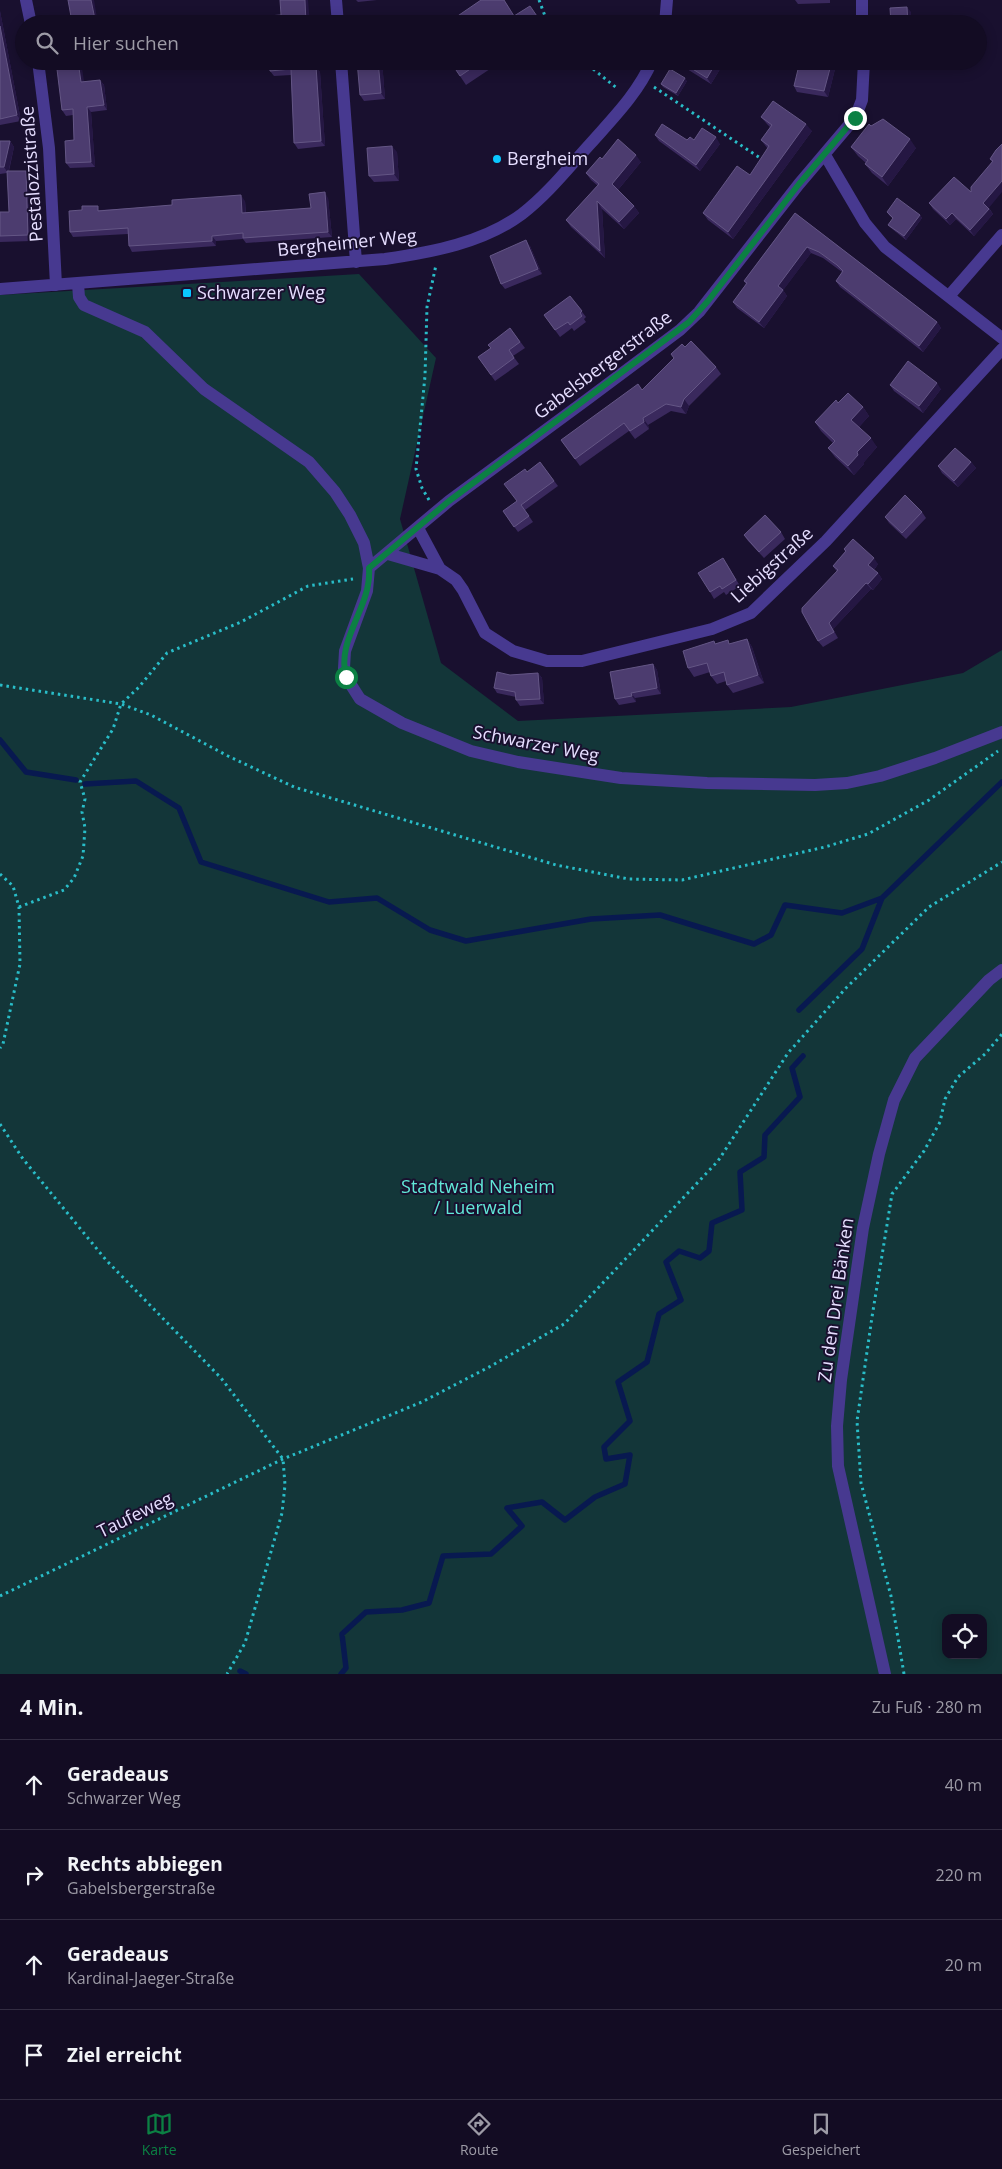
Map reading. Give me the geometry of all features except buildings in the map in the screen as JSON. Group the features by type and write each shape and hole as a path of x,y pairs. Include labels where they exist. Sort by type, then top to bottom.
{"street":[{"path":"26,0 29,15"},
{"path":"336,0 337,15"},
{"path":"665,15 667,0"},
{"path":"862,0 862,15"},
{"name":"Pestalozzistraße","path":"39,70 49,148 56,285"},
{"path":"342,70 356,262"},
{"name":"Bergheimer Weg","path":"56,285 356,262 419,254 482,236 522,214 541,197 630,98 648,70"},
{"name":"Gabelsbergerstraße","path":"370,572 449,501 689,322 704,307 799,184 855,118 863,89 864,70"},
{"path":"825,155 851,203 874,236 896,258 949,296 1002,338"},
{"path":"949,296 1002,235"},
{"name":"Schwarzer Weg","path":"78,284 79,297 84,305 145,332 204,389 309,462 335,492 350,515 367,551 370,572 364,600 345,651 344,668 355,693 365,703 402,723 443,742 495,758 576,772 650,780 717,784 832,785 880,776 944,755 1002,732"},
{"path":"0,289 56,285"},
{"name":"Liebigstraße","path":"388,554 440,569 456,580 485,633 513,651 547,661 582,661 733,621 751,613 826,542 1002,349"},
{"name":"Liebigstraße","path":"418,528 440,569"},
{"name":"Zu den Drei Bänken","path":"885,1674 838,1466 837,1426 841,1380 862,1228 894,1100 915,1058 988,980 1002,970"}],"path":[{"path":"540,0 545,15"},
{"path":"594,70 630,98"},
{"path":"643,80 766,162"},
{"path":"434,506 422,488 416,469 425,376 427,307 440,249"},
{"path":"19,907 64,890 74,878 83,856 85,828 82,812 85,799 80,782 113,729 121,704 139,687 167,653 241,622 308,586 370,572"},
{"path":"0,685 121,704 151,715 244,765 294,788 556,865 629,879 653,881 682,880 702,876 825,847 868,834 929,800 994,755 1002,746"},
{"name":"Taufeweg","path":"0,1596 283,1459 422,1402 491,1366 564,1324 718,1161 788,1053 846,988 929,907 1002,862"},
{"path":"0,874 13,886 19,907 20,964 3,1044 0,1048"},
{"path":"904,1674 891,1596 860,1483 857,1421 872,1317 892,1194 924,1150 940,1122 946,1099 958,1078 985,1054 1002,1034"},
{"path":"0,1124 23,1160 106,1260 221,1378 283,1459 285,1485 282,1513 245,1643 227,1674"}],"green space":[{"name":"Stadtwald Neheim / Luerwald","path":"359,274 436,358 400,519 441,663 518,721 791,707 963,673 1002,650 1002,1674 0,1674 0,295"}],"waterway":[{"path":"0,740 26,772 76,780"},
{"path":"85,784 136,781 179,808 201,862 329,902 377,898 430,930 466,941 591,919 660,915 754,944 771,935 785,905 842,913 882,898 1002,782"},
{"path":"799,1010 862,949 882,898"},
{"path":"341,1674 346,1668 342,1634 366,1612 402,1610 429,1603 443,1556 491,1554 522,1526 507,1508 542,1502 565,1520 595,1497 625,1484 630,1455 606,1459 604,1447 630,1421 618,1382 647,1362 659,1314 681,1300 666,1262 679,1251 700,1258 709,1251 712,1223 742,1210 740,1172 764,1157 765,1135 800,1097 792,1068 803,1056"},
{"path":"240,1671 246,1674"}],"place":[{"name":"Bergheim","path":"497,159"},
{"name":"Schwarzer Weg","path":"187,293"}],"route":[{"path":"346,677 344,668 345,651 367,591 370,576 369,568 449,501 680,330 700,312 799,184 855,118"}]}
